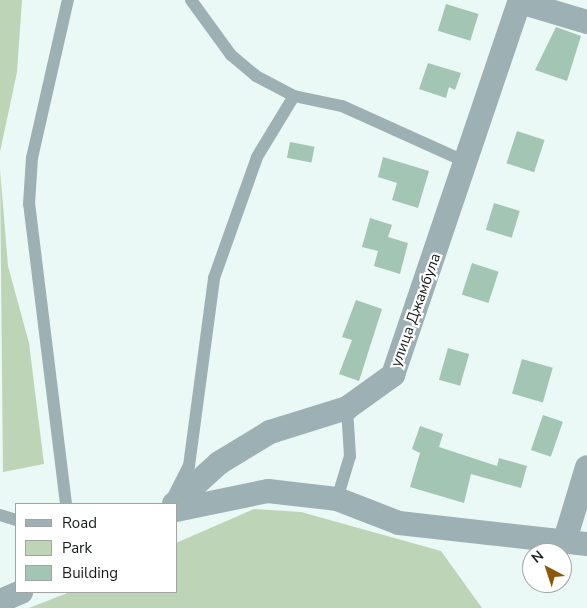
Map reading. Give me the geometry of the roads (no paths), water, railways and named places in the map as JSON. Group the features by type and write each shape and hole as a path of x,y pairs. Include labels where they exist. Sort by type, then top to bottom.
{"street":[{"path":"520,1 587,22"},
{"name":"улица Джамбула","path":"175,503 219,464 270,432 347,408 393,375 468,163 520,1"},
{"path":"178,510 268,490 337,499 399,523 576,542 587,467"},
{"path":"0,601 19,593"}],"lane":[{"path":"66,503 29,204 32,158 68,0"},
{"path":"191,0 231,55 256,76 294,96 342,106 468,163"},
{"path":"170,503 189,466 214,278 257,157 294,96"},
{"path":"337,499 350,456 347,408"},
{"path":"0,515 15,520"}]}
